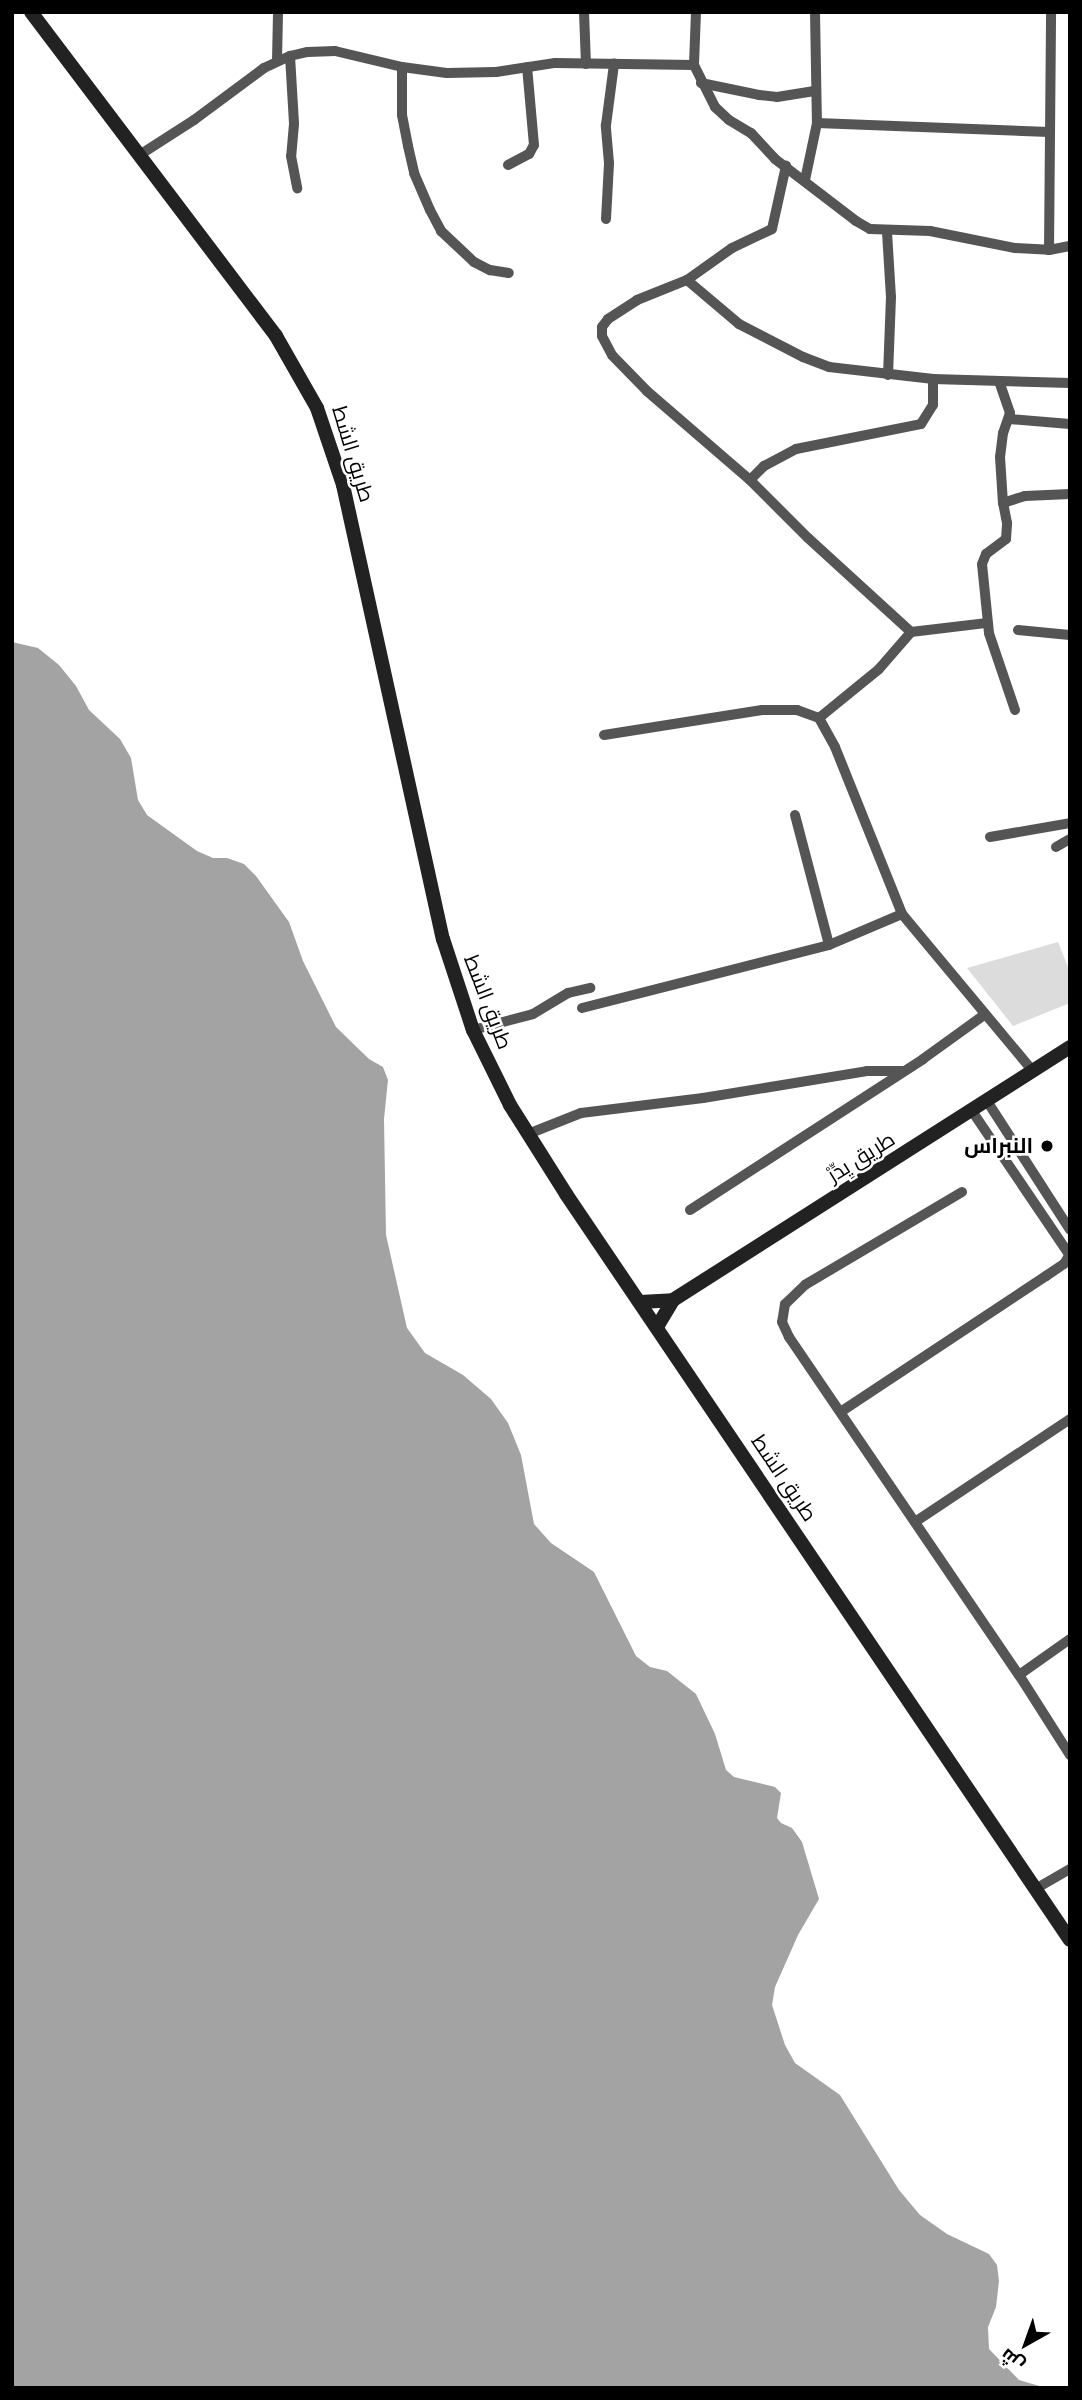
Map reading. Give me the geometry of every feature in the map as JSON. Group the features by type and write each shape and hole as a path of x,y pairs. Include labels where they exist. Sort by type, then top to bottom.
{"main road":[{"name":"طريق الشط","path":"31,12 276,336 307,387 326,430 344,485 443,939 473,1030 510,1105 1070,1940"},
{"name":"طريق يِدِّرْ","path":"657,1327 673,1300 1070,1047"},
{"name":"طريق يِدِّرْ","path":"640,1302 673,1300"}],"street":[{"path":"277,61 278,12"},
{"path":"584,12 586,64"},
{"path":"696,12 694,65 715,107 729,120 751,133 786,166 856,221 870,229 887,232 930,231 1015,248 1049,250 1070,246"},
{"path":"805,180 817,122 816,12"},
{"path":"1049,250 1051,12"},
{"path":"138,156 277,61 290,56 335,51 402,67 471,74 555,63 694,65"},
{"path":"290,56 294,124 291,156 297,188"},
{"path":"606,219 609,163 606,125 614,64"},
{"path":"402,67 402,115 408,146 414,173 430,210 441,231 474,262 490,270 509,273"},
{"path":"508,165 529,154 534,145 527,67"},
{"path":"701,83 777,97 815,91"},
{"path":"817,122 1049,132"},
{"path":"786,166 772,229 732,248 688,280 637,300 608,319 602,327 602,336 612,355 647,391 750,480 911,632"},
{"path":"887,232 891,298 888,375"},
{"path":"688,280 739,324 803,358 829,367 933,379 1070,383"},
{"path":"750,480 764,466 796,449 921,424 933,405 933,379"},
{"path":"999,381 1010,407 1009,419 1003,433 999,485 1007,523 1006,539 986,554 982,564 987,623 1015,710"},
{"path":"1009,419 1070,424"},
{"path":"1003,503 1025,496 1070,494"},
{"path":"819,718 879,669 911,632 987,623"},
{"path":"1017,630 1070,635"},
{"path":"604,735 762,710 797,710 819,718 835,747 902,914 1033,1071"},
{"path":"795,815 829,945"},
{"path":"990,837 1070,823"},
{"path":"1056,847 1070,839"},
{"path":"582,1008 829,945 902,914"},
{"path":"473,1030 533,1014 568,993 590,988"},
{"path":"690,1210 904,1071 984,1015"},
{"path":"528,1134 581,1113 703,1098 867,1071 904,1071"},
{"path":"987,1101 1070,1230"},
{"path":"842,1411 1068,1258 972,1111"},
{"path":"962,1192 805,1285 786,1304 782,1312 784,1330 842,1411 1070,1755"},
{"path":"915,1522 1070,1419"},
{"path":"1019,1675 1070,1639"},
{"path":"1037,1888 1070,1869"}],"shaded area":[{"path":"12,642 38,648 59,665 76,686 89,710 120,739 131,758 138,800 147,815 197,851 213,858 227,858 244,864 256,876 289,922 303,961 336,1027 369,1059 383,1067 388,1080 384,1119 386,1235 407,1328 425,1353 463,1375 491,1399 508,1423 521,1455 534,1524 551,1543 594,1572 636,1656 650,1667 667,1671 696,1694 715,1734 726,1770 734,1777 775,1787 781,1793 777,1818 792,1828 802,1842 819,1899 798,1935 775,1987 772,2005 785,2045 795,2063 840,2095 899,2190 920,2215 947,2234 989,2254 997,2265 999,2281 996,2307 988,2327 989,2349 1019,2380 1046,2388 12,2388"},
{"path":"1058,942 1070,972 1070,1003 1013,1026 967,968"}],"place":[{"name":"النبراس","path":"1047,1146"}]}
